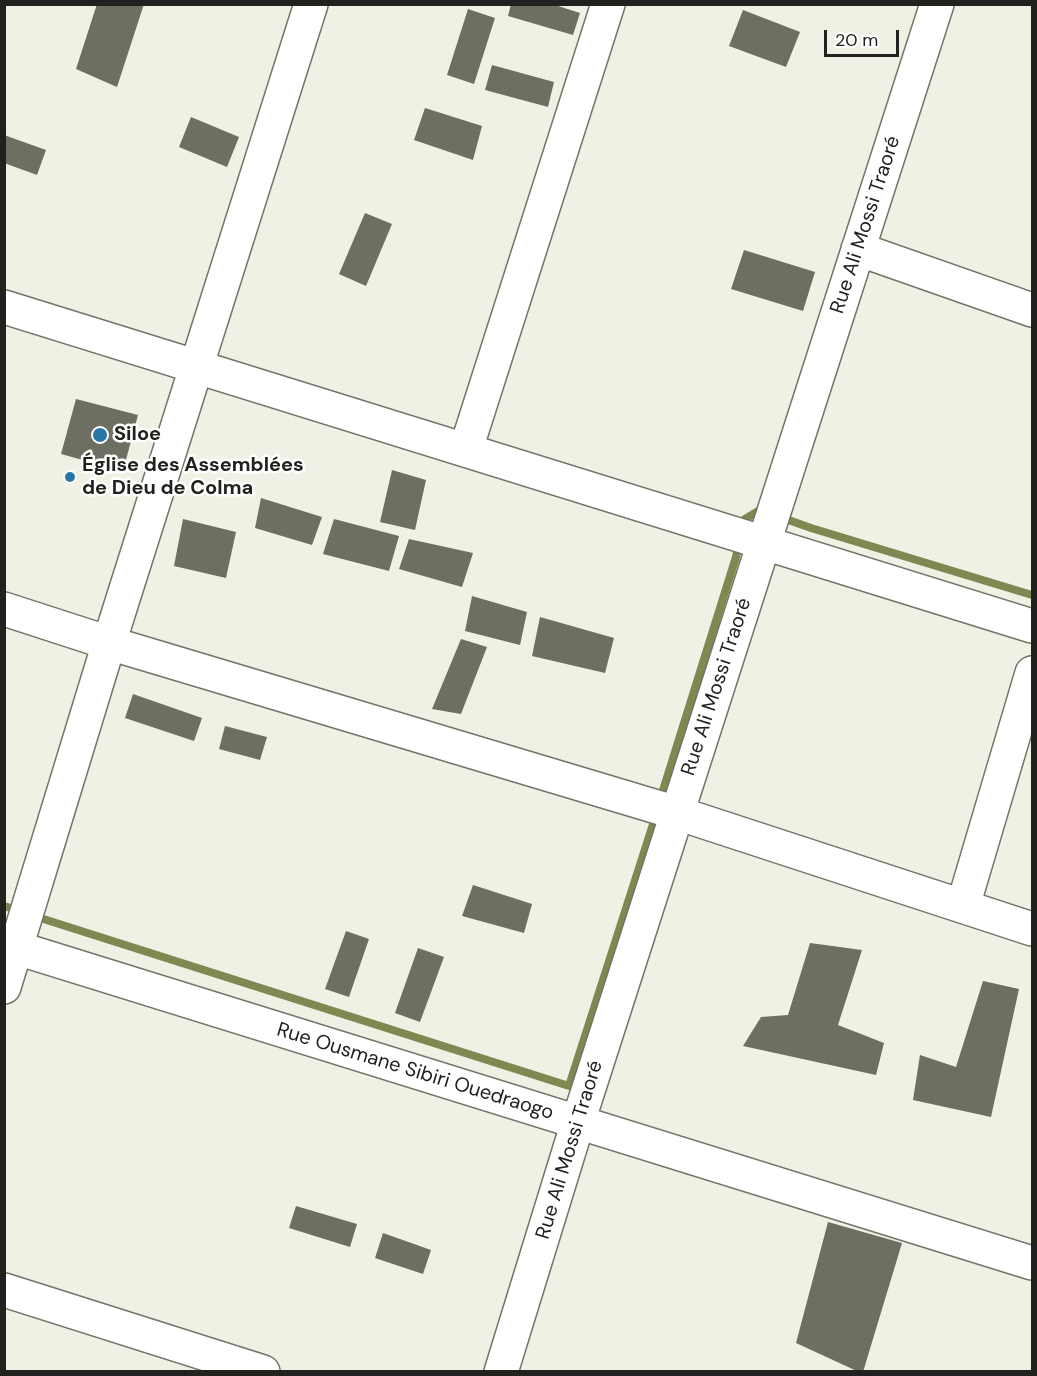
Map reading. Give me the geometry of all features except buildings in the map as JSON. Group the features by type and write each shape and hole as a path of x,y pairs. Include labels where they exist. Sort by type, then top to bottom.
{"street":[{"path":"4,987 11,946 110,643 311,4"},
{"path":"466,449 608,4"},
{"name":"Rue Ali Mossi Traoré","path":"501,1371 578,1122 937,4"},
{"path":"858,249 1032,310"},
{"path":"4,307 1032,626"},
{"path":"4,609 677,813 1032,929"},
{"path":"963,906 1032,673"},
{"name":"Rue Ousmane Sibiri Ouedraogo","path":"11,946 1032,1263"},
{"path":"4,1290 263,1371"}],"waterway":[{"path":"743,527 745,519 760,510 766,512"},
{"path":"780,517 1032,595"},
{"path":"660,800 739,542"},
{"path":"34,916 569,1086 656,815"},
{"path":"4,906 20,911"}],"place":[{"name":"Siloe","path":"100,435"},
{"name":"Église des Assemblées de Dieu de Colma","path":"70,477"}]}
